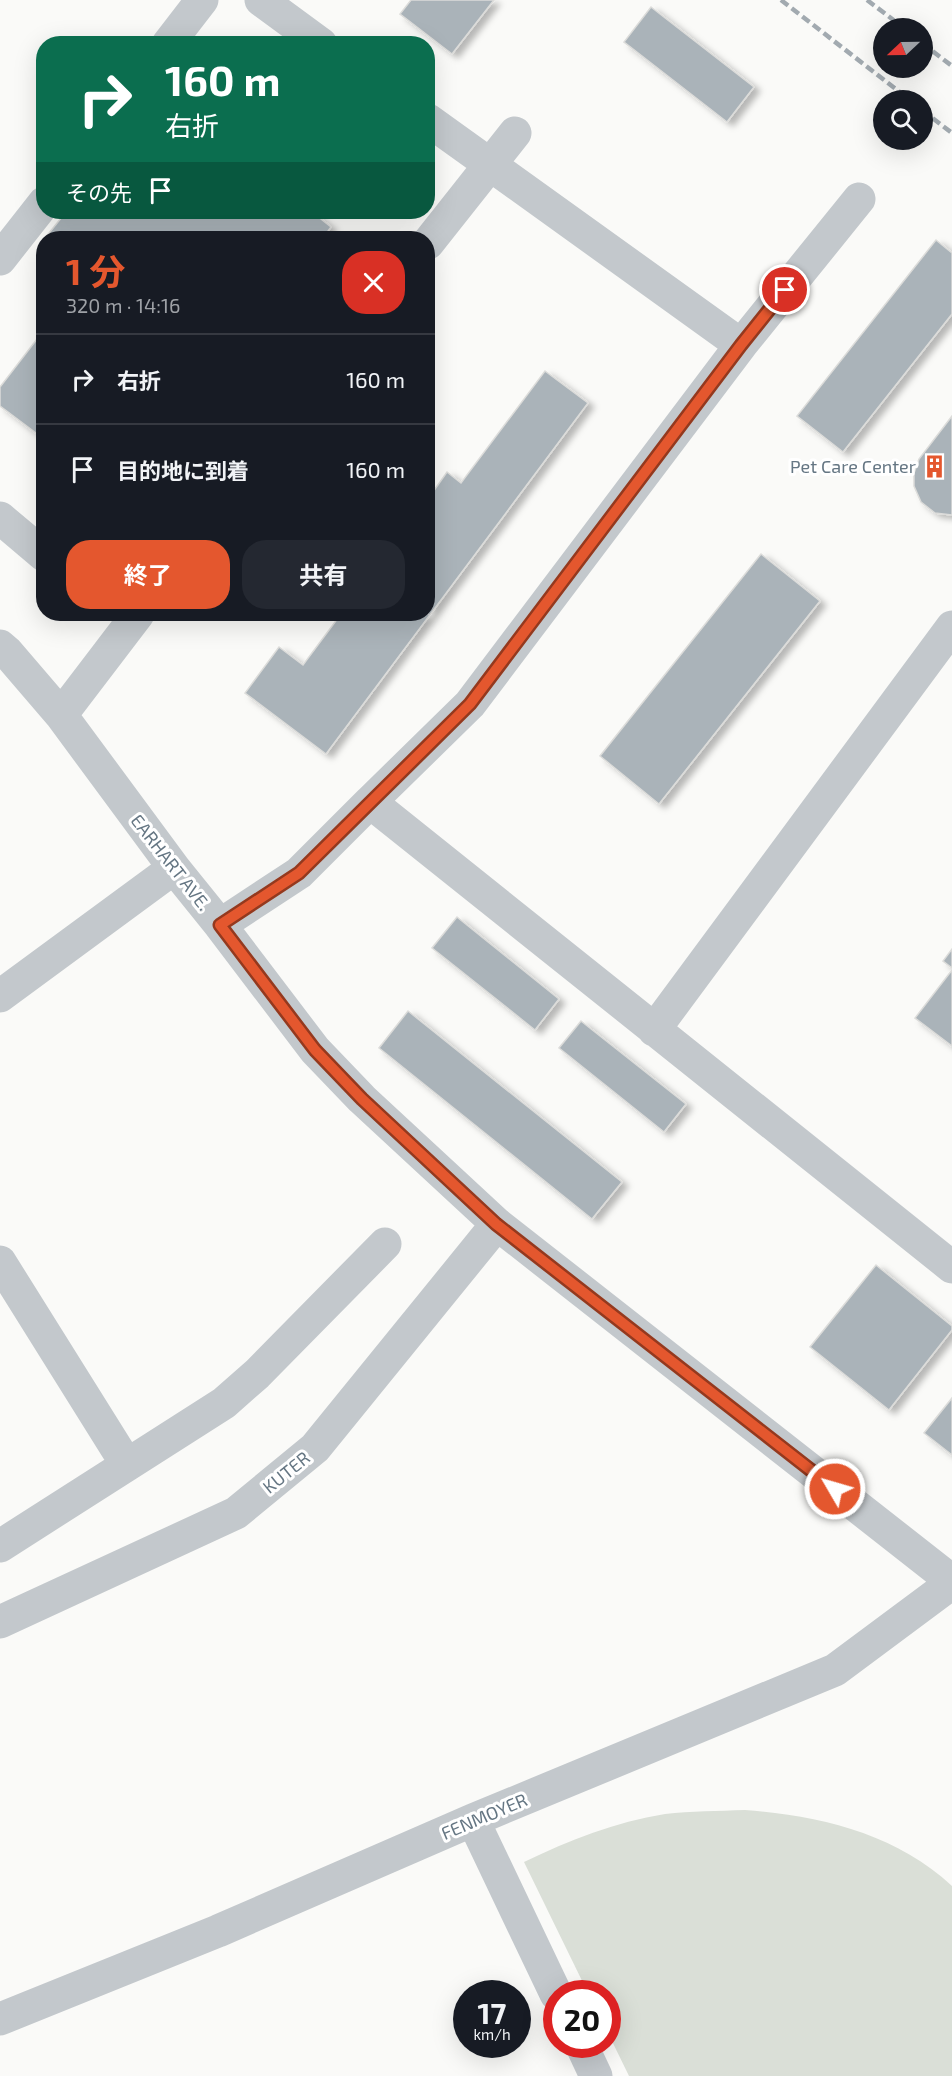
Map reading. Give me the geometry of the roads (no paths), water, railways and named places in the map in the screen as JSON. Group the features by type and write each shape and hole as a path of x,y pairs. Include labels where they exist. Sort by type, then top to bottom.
{"lane":[{"path":"174,36 202,0"},
{"path":"261,0 310,36"},
{"path":"435,125 741,345"},
{"path":"435,234 514,133"},
{"path":"220,925 299,873 470,704 741,345 859,199"},
{"path":"0,259 36,213"},
{"path":"0,518 36,548"},
{"path":"61,715 124,621"},
{"path":"654,1030 952,627"},
{"name":"EARHART AVE.","path":"0,646 8,652 61,715 174,868 315,1050 362,1099 496,1224 952,1582"},
{"path":"370,802 952,1267"},
{"path":"0,996 174,868"},
{"name":"KUTER","path":"0,1622 236,1513 315,1448 496,1224"},
{"path":"0,1546 224,1403 257,1374 385,1244"},
{"path":"0,1262 127,1465"},
{"name":"FENMOYER","path":"0,2019 256,1915 473,1820 835,1670 952,1582"},
{"path":"473,1820 549,1980"},
{"path":"588,2058 596,2076"}],"railway":[{"path":"781,0 897,90"},
{"path":"867,0 891,18"},
{"path":"933,51 952,66"},
{"path":"933,118 952,133"}],"place":[{"name":"Pet Care Center","path":"934,466"}]}
